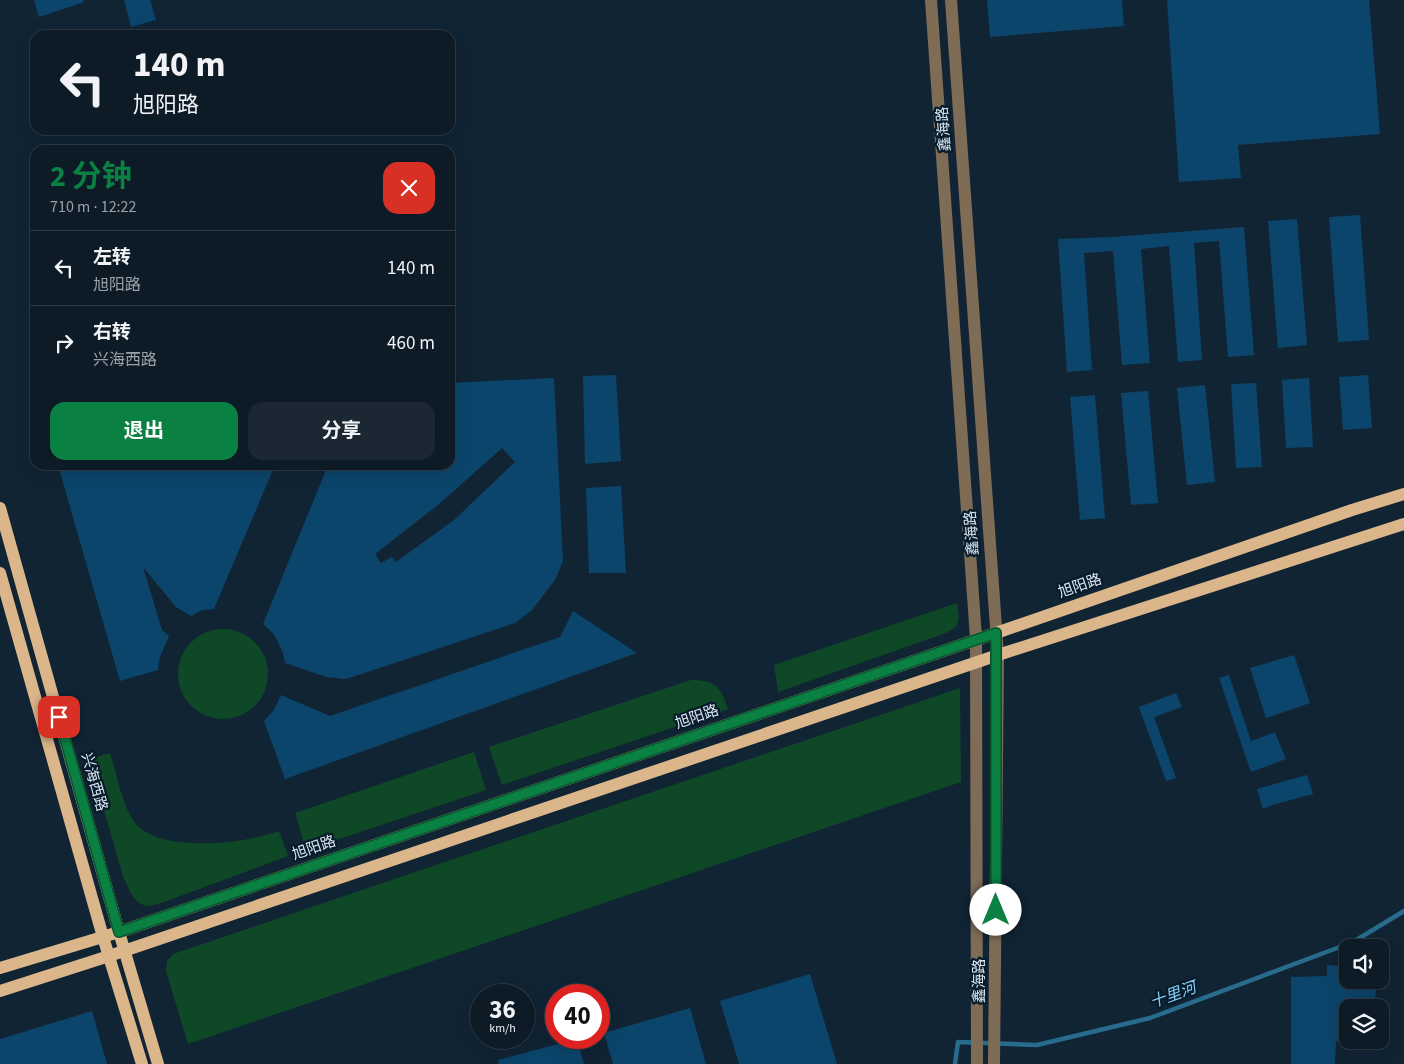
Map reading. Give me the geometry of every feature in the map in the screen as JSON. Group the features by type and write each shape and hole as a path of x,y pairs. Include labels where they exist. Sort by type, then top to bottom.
{"main road":[{"name":"旭阳路","path":"0,968 119,932 976,638 996,633 1352,510 1404,494"},
{"name":"兴海西路","path":"0,508 124,950 158,1064"},
{"path":"0,991 109,956 976,662 1404,524"},
{"path":"0,573 103,937 142,1064"}],"street":[{"name":"鑫海路","path":"931,0 976,638 977,1062"},
{"name":"鑫海路","path":"952,0 998,655 994,1062"}],"green space":[{"path":"957,603 959,618 956,627 946,633 778,692 774,665"},
{"path":"223,629 240,632 255,642 265,657 268,674 265,691 255,706 240,716 223,719 206,716 191,706 181,691 178,674 181,657 191,642 206,632"},
{"path":"691,680 706,681 716,686 723,695 728,709 502,785 489,747"},
{"path":"960,688 961,782 188,1044 166,971 167,961 173,954"},
{"path":"474,752 486,790 306,850 295,813"},
{"path":"110,753 121,792 133,820 139,827 152,835 187,843 208,843 247,839 279,831 288,856 159,904 142,905 132,894 123,876 89,759"}],"building":[{"path":"34,0 83,0 84,2 39,17"},
{"path":"124,0 150,0 156,20 131,27"},
{"path":"987,0 1122,0 1124,26 990,37"},
{"path":"1167,0 1369,0 1380,134 1238,145 1241,178 1179,182"},
{"path":"1360,215 1369,340 1338,342 1329,217"},
{"path":"1297,219 1307,345 1278,348 1268,221"},
{"path":"1244,227 1254,355 1228,357 1219,241 1194,243 1202,360 1178,362 1169,246 1141,249 1150,363 1122,365 1113,251 1084,253 1092,370 1067,372 1058,239"},
{"path":"616,375 621,461 585,464 583,376"},
{"path":"1368,375 1372,428 1343,430 1339,377"},
{"path":"554,378 563,561 555,580 532,610 515,623 346,679 326,677 285,663 283,653 274,634 263,624 326,470 455,470 455,383","holes":["502,448 515,462 454,520 396,562 392,557 381,563 375,554 439,504"]},
{"path":"1309,378 1313,447 1286,448 1282,380"},
{"path":"1256,383 1262,467 1236,468 1231,384"},
{"path":"1205,385 1215,482 1187,485 1177,388"},
{"path":"1148,391 1158,503 1131,505 1121,393"},
{"path":"1095,395 1105,518 1080,520 1070,397"},
{"path":"59,470 273,470 214,609 202,610 191,616 176,607 143,567 162,630 169,636 160,657 158,670 120,681"},
{"path":"621,486 626,573 589,573 586,488"},
{"path":"573,611 637,653 285,779 264,721 274,710 281,695 330,716 560,637"},
{"path":"1294,655 1310,703 1266,718 1250,668"},
{"path":"1229,675 1251,741 1275,732 1286,759 1251,772 1219,678"},
{"path":"1176,693 1182,707 1154,717 1176,778 1166,781 1139,707"},
{"path":"1307,775 1313,794 1263,809 1257,789"},
{"path":"1327,965 1339,966 1339,989 1376,989 1375,999 1339,999 1339,1041 1336,1041 1335,1064 1291,1064 1291,977 1327,976"},
{"path":"810,974 837,1064 739,1064 720,1001"},
{"path":"690,1008 706,1064 613,1064 609,1049 610,1031"},
{"path":"92,1011 107,1064 0,1064 0,1039"},
{"path":"545,1048 580,1049 584,1064 499,1064 498,1060"}],"waterway":[{"name":"十里河","path":"955,1064 958,1042 1037,1045 1150,1018 1353,942 1404,911"}],"route":[{"path":"59,717 119,932 976,638 996,633 998,655 996,910"}]}
